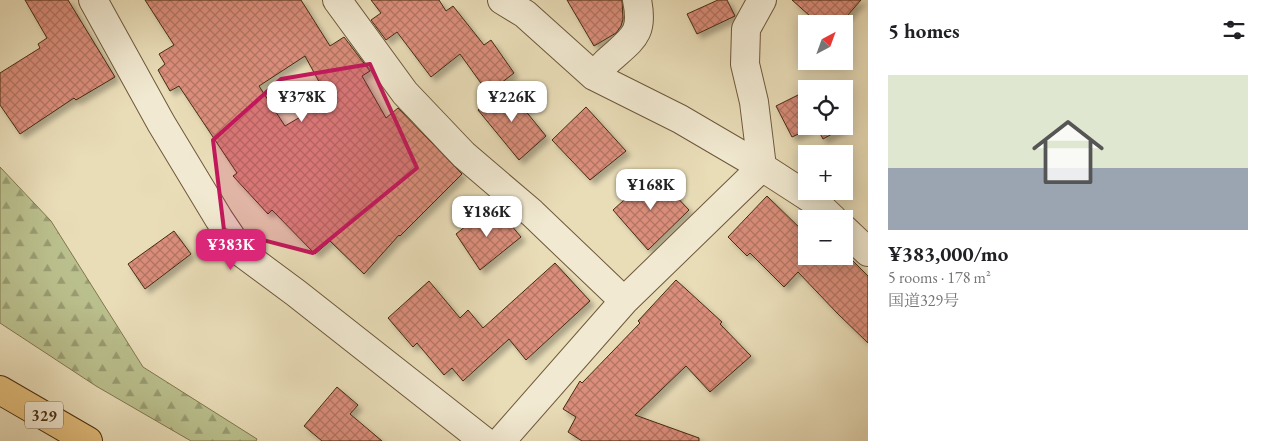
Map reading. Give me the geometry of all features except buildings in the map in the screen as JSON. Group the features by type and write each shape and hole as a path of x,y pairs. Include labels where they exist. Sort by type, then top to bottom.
{"highway":[{"name":"329","path":"0,390 88,441"}],"street":[{"path":"93,0 161,123 219,219 242,253 296,293 484,441"},
{"path":"337,0 405,93 464,155 532,213 624,301"},
{"path":"502,0 524,7 594,76 680,119 762,167 813,200 824,210"},
{"path":"594,76 608,60 624,48 636,35 641,17 637,0"},
{"path":"762,0 746,28 745,64 754,102 762,167"},
{"path":"501,441 624,301 762,167"},
{"path":"853,238 868,252"}],"highlighted area":[{"path":"370,64 417,168 313,253 224,230 213,140 281,79"}],"green space":[{"path":"0,167 51,221 143,367 257,439 256,441 191,441 96,386 0,323"}]}
